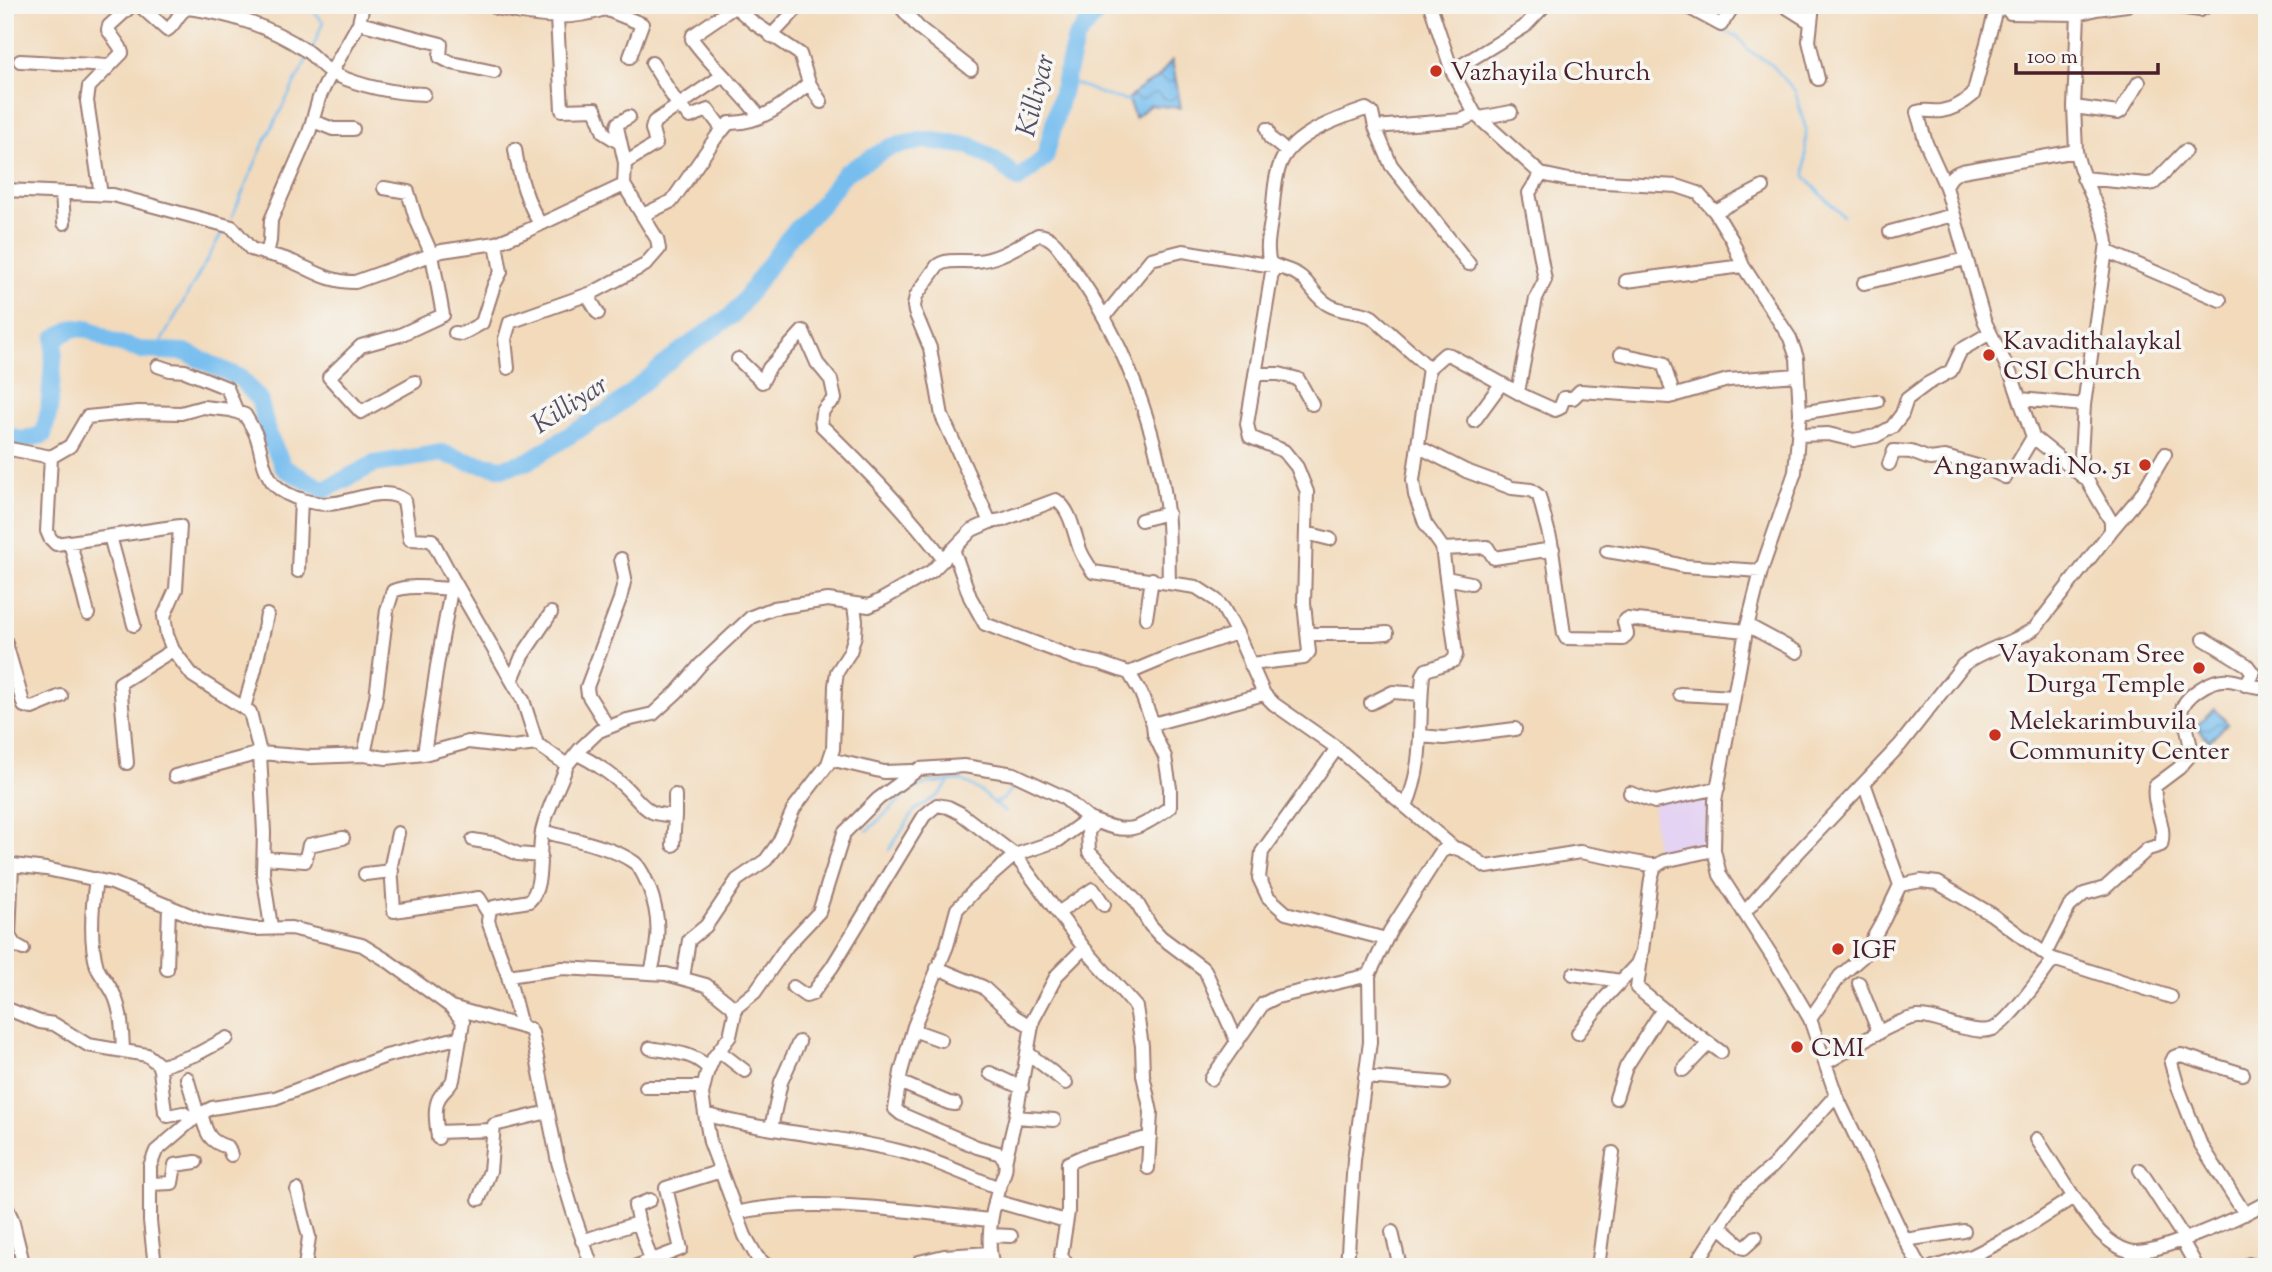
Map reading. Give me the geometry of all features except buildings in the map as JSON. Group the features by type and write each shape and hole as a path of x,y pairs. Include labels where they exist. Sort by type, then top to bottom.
{"street":[{"path":"101,195 87,101 89,87 121,55 122,50 108,26 132,5"},
{"path":"139,5 167,30 171,29 185,7 257,25 306,50 331,73 377,89 424,94"},
{"path":"267,254 271,220 313,121 319,98 359,23 363,5"},
{"path":"497,5 496,8 557,18 605,9 642,24 631,57"},
{"path":"771,36 800,5"},
{"path":"899,5 918,27 971,69"},
{"path":"1430,5 1452,71 1477,116 1541,174 1569,180 1677,186 1698,193 1715,212 1732,240 1743,266 1790,338 1797,358 1800,414 1795,472 1761,571 1746,628 1718,788 1714,850 1720,875 1810,1019 1836,1094 1920,1267"},
{"path":"1452,71 1524,27 1545,5"},
{"path":"1684,5 1721,24 1734,5"},
{"path":"1783,5 1810,22"},
{"path":"1813,5 1809,41 1818,79"},
{"path":"2111,531 2109,517 2087,480 2033,437 2012,377 1990,336 1946,187 1930,154 1917,112 1942,111 1973,95 1995,13 2004,6 2010,13 2078,14 2127,5"},
{"path":"2165,5 2200,10 2209,5"},
{"path":"760,117 746,98 722,76 695,42 693,35 734,6 771,36 800,54 809,83 821,102"},
{"path":"2078,14 2074,107 2079,169 2104,229 2106,251 2084,405 2080,474"},
{"path":"557,18 562,110 595,109 604,133 620,143"},
{"path":"359,23 442,44 440,57 452,63 494,72"},
{"path":"20,61 108,66"},
{"path":"652,63 678,105 690,117 708,110 723,130"},
{"path":"625,163 656,144 653,122 722,76"},
{"path":"2074,107 2118,113 2139,82"},
{"path":"643,215 672,201 729,123 744,124 780,107 809,83"},
{"path":"1273,266 1268,257 1271,222 1277,176 1286,151 1306,135 1363,110 1370,111 1391,165 1469,264"},
{"path":"1375,127 1462,120 1511,112"},
{"path":"508,368 505,340 510,322 592,292 645,265 658,251 657,239 624,185 625,163 617,131 618,123 629,117"},
{"path":"313,121 333,129 354,129"},
{"path":"1267,129 1270,138 1286,151"},
{"path":"515,149 518,174 528,203 540,224"},
{"path":"1946,187 1948,180 1962,171 2077,150"},
{"path":"2083,178 2154,183 2185,151"},
{"path":"1518,393 1536,298 1545,280 1529,193 1541,174"},
{"path":"5,190 113,195 232,226 251,249 293,262 316,275 341,282 355,282 432,255 496,243 624,185"},
{"path":"1715,212 1763,187"},
{"path":"384,188 408,192 416,219 432,255 443,315 400,335 361,346 329,377 361,412 415,382"},
{"path":"62,193 64,223"},
{"path":"1890,232 1954,215"},
{"path":"990,522 942,416 930,348 914,306 916,296 942,262 995,258 1042,235 1052,240 1088,288 1125,361 1156,447 1168,513 1169,582"},
{"path":"455,333 461,334 482,323 500,272 496,243"},
{"path":"1104,317 1152,259 1183,251 1273,266 1298,275 1328,305 1372,317 1429,368"},
{"path":"2106,251 2220,300"},
{"path":"1864,283 1966,259"},
{"path":"1250,664 1306,657 1309,652 1304,603 1307,492 1297,467 1284,451 1250,438 1247,424 1273,266"},
{"path":"1626,281 1743,266"},
{"path":"592,292 591,301 598,313"},
{"path":"738,359 762,382 769,368 803,331 817,363 831,380 835,399 824,407 820,417 822,426 914,520 944,560"},
{"path":"1799,435 1828,434 1854,440 1867,440 1876,436 1892,427 1902,414 1907,399 1927,384 1951,372 1961,350 1985,336 1990,336"},
{"path":"1406,806 1415,787 1419,767 1421,694 1426,670 1453,661 1456,655 1442,549 1425,523 1415,495 1413,480 1429,368 1445,354 1450,355 1518,393 1555,410 1560,408 1564,398 1573,398 1580,391 1674,396 1728,380 1798,375"},
{"path":"1621,354 1663,363 1674,396"},
{"path":"158,366 185,371 228,388 237,412"},
{"path":"1255,374 1279,374 1298,379 1312,404"},
{"path":"1474,421 1501,384"},
{"path":"2020,400 2084,405"},
{"path":"1800,414 1877,401"},
{"path":"5,449 51,457 70,446 88,417 138,412 181,413 203,407 231,410 245,415 256,435 262,461 274,484 296,499 332,504 371,495 397,495 404,500 410,539 432,540 452,584 523,700 537,744"},
{"path":"1889,464 1894,451 1911,452 1930,459 1945,457 1957,460 2005,477 2017,464 2033,437"},
{"path":"1419,447 1466,471 1512,488 1534,491 1538,496 1553,549 1566,638 1623,639 1627,635 1624,622 1627,620 1746,628 1797,652"},
{"path":"1744,912 1900,745 1963,665 1972,658 2024,636 2035,628 2141,495 2165,454"},
{"path":"51,457 47,531 57,544 180,526 176,589 164,615 165,625 173,650 193,676 250,712 260,753 264,873 271,927"},
{"path":"298,571 301,499"},
{"path":"521,1026 508,976 488,921 490,909 529,901 533,897 541,856 542,831 572,759 599,731 653,714 751,617 774,608 828,600 869,606 921,578 944,560 972,530 1056,500 1061,503 1069,518 1082,555 1093,572 1196,587 1216,600 1237,633 1264,694 1274,704 1337,748 1453,847 1487,867 1580,852 1655,865 1714,850"},
{"path":"1141,520 1168,513"},
{"path":"1306,533 1330,539"},
{"path":"110,536 134,625"},
{"path":"70,542 88,614"},
{"path":"1442,549 1487,547 1494,558 1553,549"},
{"path":"830,759 884,772 964,766 1014,774 1063,797 1092,821 1114,828 1140,827 1170,807 1169,773 1165,757 1154,734 1141,692 1129,673 1075,658 985,624 970,597 953,549"},
{"path":"1607,551 1682,566 1761,571"},
{"path":"608,727 588,695 587,687 620,599 625,578 621,559"},
{"path":"1446,578 1471,583"},
{"path":"1146,618 1152,579"},
{"path":"425,754 452,584"},
{"path":"364,755 376,697 387,610 393,591 452,584"},
{"path":"683,978 689,940 706,926 737,880 766,860 779,842 794,808 830,759 837,672 850,652 855,635 854,605"},
{"path":"512,680 522,656 551,613"},
{"path":"244,708 267,615"},
{"path":"1129,673 1237,633"},
{"path":"1307,634 1387,633"},
{"path":"2204,639 2247,665 2253,673 2245,685"},
{"path":"5,640 23,705 30,708 61,696"},
{"path":"127,763 120,683 173,650"},
{"path":"1826,1063 1879,1033 1916,1017 1927,1017 1964,1028 1986,1031 1995,1028 2036,982 2069,907 2084,894 2105,888 2148,849 2161,845 2163,830 2154,804 2155,786 2179,768 2192,753 2181,713 2184,703 2200,689 2221,681 2267,687"},
{"path":"1371,702 1393,692 1421,694"},
{"path":"1153,724 1264,694"},
{"path":"1680,694 1734,697"},
{"path":"1420,736 1444,738 1515,729"},
{"path":"176,776 260,753 387,758 425,754 468,742 512,747 537,744 572,759 587,758 652,812 675,816"},
{"path":"1337,748 1262,852 1259,878 1268,898 1286,913 1386,939"},
{"path":"734,1009 755,992 787,946 819,912 844,833 878,799 919,769"},
{"path":"1810,1019 1840,976 1863,956 1900,885 1864,783"},
{"path":"1630,793 1655,802 1718,788"},
{"path":"673,845 675,795"},
{"path":"793,987 806,996 817,988 924,816 937,806 948,807 960,813 1015,855 1084,948 1136,1007 1143,1075 1151,1112 1148,1168"},
{"path":"1005,1161 998,1153 943,1133 898,1112 895,1105 899,1082 913,1030 947,946 957,909 1015,855 1059,840 1092,821"},
{"path":"1092,821 1088,832 1089,852 1136,901 1150,925 1161,937 1205,970 1237,1042"},
{"path":"542,831 618,853 638,865 644,875 657,916 658,935 651,973"},
{"path":"398,833 392,871 394,911 479,898 489,914"},
{"path":"264,858 304,861 309,845 343,838"},
{"path":"473,840 497,844 518,854 541,856"},
{"path":"1347,1267 1354,1160 1370,1042 1369,975 1386,939 1441,852 1453,847"},
{"path":"23,949 9,936 9,865 112,883 207,922 321,934 362,945 451,1007 461,1019 462,1017 452,1084 441,1095 435,1107 437,1135 492,1130"},
{"path":"1655,865 1637,988 1721,1052"},
{"path":"365,874 392,871"},
{"path":"96,879 93,933 95,954 98,969 116,1000 123,1050"},
{"path":"1900,885 1921,881 1938,883 1991,914 2049,957 2171,997"},
{"path":"1058,913 1093,889 1104,905"},
{"path":"167,969 169,906"},
{"path":"993,1267 990,1253 990,1220 1006,1169 1005,1161 1022,1088 1033,1020 1057,975 1084,948"},
{"path":"1578,1033 1637,964 1641,955"},
{"path":"508,976 563,968 651,973 706,985 729,1003 734,1009 730,1036 708,1068 702,1094 710,1142 736,1213 757,1257 768,1267"},
{"path":"937,968 983,987 1014,1016 1032,1027"},
{"path":"1573,974 1621,981"},
{"path":"1211,1079 1263,1004 1369,975"},
{"path":"1859,983 1879,1033"},
{"path":"451,1007 521,1026 532,1033 558,1162 582,1241 586,1265"},
{"path":"5,1008 40,1022 54,1024 88,1045 147,1055 159,1067 165,1095 165,1112 168,1116 197,1116"},
{"path":"1616,1098 1626,1067 1663,1009"},
{"path":"913,1030 942,1040"},
{"path":"155,1267 150,1221 150,1166 156,1151 197,1116 212,1108 275,1098 386,1056 461,1037"},
{"path":"159,1067 198,1054 227,1038"},
{"path":"771,1128 781,1082 799,1042"},
{"path":"1684,1070 1709,1043"},
{"path":"650,1048 687,1055 700,1060 708,1068"},
{"path":"719,1051 745,1071"},
{"path":"1028,1053 1066,1083"},
{"path":"2243,1073 2181,1055 2174,1057 2171,1063 2200,1143 2245,1214"},
{"path":"990,1073 1022,1088"},
{"path":"1365,1077 1443,1083"},
{"path":"187,1078 197,1116 206,1132 216,1144 228,1147 231,1156"},
{"path":"899,1082 955,1104"},
{"path":"646,1087 704,1087"},
{"path":"1690,1267 1698,1261 1740,1194 1773,1166 1836,1094"},
{"path":"479,1199 490,1168 494,1125 548,1112"},
{"path":"705,1114 740,1124 900,1151 999,1188"},
{"path":"1016,1117 1054,1120"},
{"path":"1069,1267 1061,1256 1066,1220 1068,1163 1086,1155 1150,1137"},
{"path":"2037,1139 2075,1199 2108,1241 2130,1252 2145,1252 2182,1239 2245,1214 2267,1202"},
{"path":"1598,1267 1614,1153"},
{"path":"150,1184 172,1183 175,1165 196,1162"},
{"path":"2140,1170 2197,1267"},
{"path":"634,1267 681,1249 666,1188 721,1171"},
{"path":"297,1190 309,1237 305,1267"},
{"path":"1933,1267 1972,1256 2075,1199"},
{"path":"650,1200 635,1206 651,1260"},
{"path":"995,1201 1066,1220"},
{"path":"5,1204 12,1219 24,1267"},
{"path":"736,1213 808,1205 908,1211 990,1220"},
{"path":"582,1241 636,1224 638,1221"},
{"path":"1719,1226 1744,1248 1756,1237"},
{"path":"1905,1240 1964,1231"},
{"path":"1392,1233 1400,1267"},
{"path":"989,1235 1011,1236"},
{"path":"919,1262 944,1256 990,1253"},
{"path":"2245,1267 2249,1264 2256,1267"}],"shaded area":[{"path":"1705,796 1708,801 1706,843 1656,856 1653,810 1655,797"}],"water":[{"path":"1172,60 1181,108 1150,105 1135,118 1128,99 1144,85 1157,79"},
{"path":"2215,709 2228,724 2209,741 2196,726"}],"waterway":[{"path":"308,5 323,22 312,50"},
{"name":"Killiyar","path":"5,435 21,440 43,435 49,411 55,338 74,328 89,329 110,341 140,350 185,352 240,378 259,399 268,434 284,468 324,490 374,464 442,453 469,462 503,468 528,461 612,409 678,353 734,314 791,235 821,205 845,173 890,147 925,140 971,146 998,162 1018,179 1045,158 1076,38 1096,14 1109,5"},
{"path":"1721,30 1737,36 1748,50 1772,65 1795,91 1806,130 1805,176 1843,216"},
{"path":"232,217 264,143 307,59"},
{"path":"1066,80 1107,96 1130,101"},
{"path":"156,351 223,231"},
{"path":"867,831 911,790 928,783 962,780 1005,812"},
{"path":"889,850 915,810 939,795 950,781"},
{"path":"994,803 1002,800 1013,787"},
{"path":"5,1230 18,1267"}],"place":[{"name":"Vazhayila Church","path":"1436,71"},
{"name":"Kavadithalaykal CSI Church","path":"1989,355"},
{"name":"Anganwadi No. 51","path":"2145,465"},
{"name":"Vayakonam Sree Durga Temple","path":"2199,668"},
{"name":"Melekarimbuvila Community Center","path":"1995,735"},
{"name":"IGF","path":"1838,949"},
{"name":"CMI","path":"1797,1047"}]}
